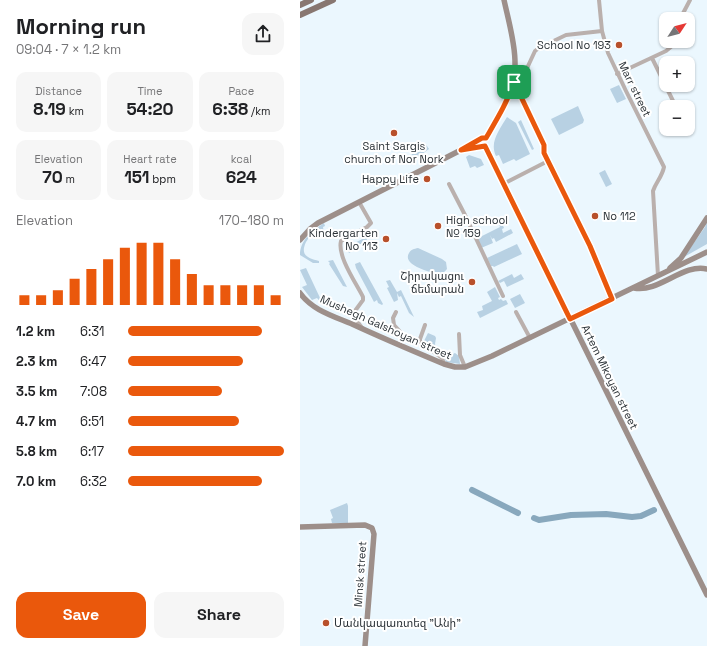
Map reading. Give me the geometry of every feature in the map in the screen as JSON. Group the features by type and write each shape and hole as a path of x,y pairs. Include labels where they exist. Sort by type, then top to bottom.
{"main road":[{"path":"300,5 311,0"},
{"path":"300,15 333,0"},
{"path":"300,240 318,223 461,150 482,144 482,138 486,138 501,113 514,82 514,52 504,0"},
{"name":"Artem Mikoyan street","path":"482,144 504,184 707,595"},
{"path":"665,273 681,258 707,218"},
{"name":"Mushegh Galshoyan street","path":"300,293 309,304 364,330 444,364 455,367 465,367 492,356 570,319 707,252"},
{"path":"633,288 649,288 693,270 707,269"},
{"name":"Minsk street","path":"300,527 365,525 372,528 374,534 365,646"}],"street":[{"name":"Marr street","path":"599,0 602,31 608,53 664,167 663,174 653,191 658,276"},
{"path":"684,12 690,0"},
{"path":"602,31 566,35 539,48 535,52 522,79 519,82 514,82 544,145 544,153 590,246 612,299"},
{"path":"617,74 652,58 669,48"},
{"path":"652,58 673,100"},
{"path":"504,184 548,161"},
{"path":"450,184 503,296"},
{"path":"359,202 371,223 367,227 341,241 339,247 341,255 363,297 352,315 364,330"},
{"path":"396,312 393,318 394,325 405,337 420,342 442,358 444,364"},
{"path":"516,312 530,338"},
{"path":"420,342 425,325"},
{"path":"459,334 460,355 465,367"}],"shaded area":[{"path":"619,85 626,99 617,103 610,89"},
{"path":"578,106 584,120 583,123 559,135 551,119"},
{"path":"507,117 516,123 530,154 516,161 514,159 503,164 499,155 496,156 494,146 496,136"},
{"path":"521,120 534,149 532,150 518,122"},
{"path":"425,143 429,149 415,159 410,152 412,150 413,152 416,148"},
{"path":"469,155 481,159 484,165 477,168 475,166 470,168 466,157"},
{"path":"605,170 612,184 606,187 599,173"},
{"path":"500,219 504,228 502,229 503,233 511,229 513,233 496,242 490,235 493,243 481,248 476,239 500,227 497,220"},
{"path":"707,222 707,244 684,257 705,227"},
{"path":"324,223 324,234 315,238 312,234 304,246 304,253 308,257 319,261 319,263 313,263 300,255 302,245 304,240 315,229"},
{"path":"366,237 367,240 364,243 366,248 364,249 361,244 359,244 360,247 355,249 354,246 352,247 354,250 349,253 345,244 348,243 349,246"},
{"path":"517,244 522,254 494,267 491,266 487,258"},
{"path":"418,248 442,259 446,262 447,269 442,273 436,274 412,264 409,261 409,253"},
{"path":"333,260 347,287 343,286 329,264 330,263 328,261"},
{"path":"360,262 383,304 382,305 378,303 377,300 374,302 356,268 355,264"},
{"path":"306,268 321,300 324,299 325,301 322,304 317,298 312,300 302,287 307,285 300,270"},
{"path":"512,274 514,278 521,274 524,279 507,287 504,281 500,283 498,281"},
{"path":"390,280 397,292 401,290 414,317 409,313 401,296 399,297 397,293 398,300 394,302 387,288 389,287 386,281"},
{"path":"495,287 500,297 498,298 499,300 506,300 508,304 480,318 477,312 483,310 482,306 492,301 487,292"},
{"path":"520,294 525,303 515,308 510,299"},
{"path":"428,333 436,338 435,344 437,351 424,341"},
{"path":"455,353 459,356 460,364 446,362 446,357"},
{"path":"347,503 348,523 332,523 331,519 333,518 330,510"}],"waterway":[{"path":"472,490 518,513"},
{"path":"534,518 539,520 571,515 606,514 632,517 641,516 654,510"}],"place":[{"name":"School No 193","path":"619,45"},
{"name":"Saint Sargis church of Nor Nork","path":"394,133"},
{"name":"Happy Life","path":"427,179"},
{"name":"No 112","path":"595,216"},
{"name":"High school № 159","path":"438,226"},
{"name":"Kindergarten No 113","path":"386,239"},
{"name":"Շիրակացու ճեմարան","path":"472,282"},
{"name":"Մանկապառտեզ \"Անի\"","path":"326,623"}],"route":[{"path":"514,82 544,145 544,153 590,246 612,299 570,319 485,146 461,150 482,138 486,138 509,97 514,82"}]}
